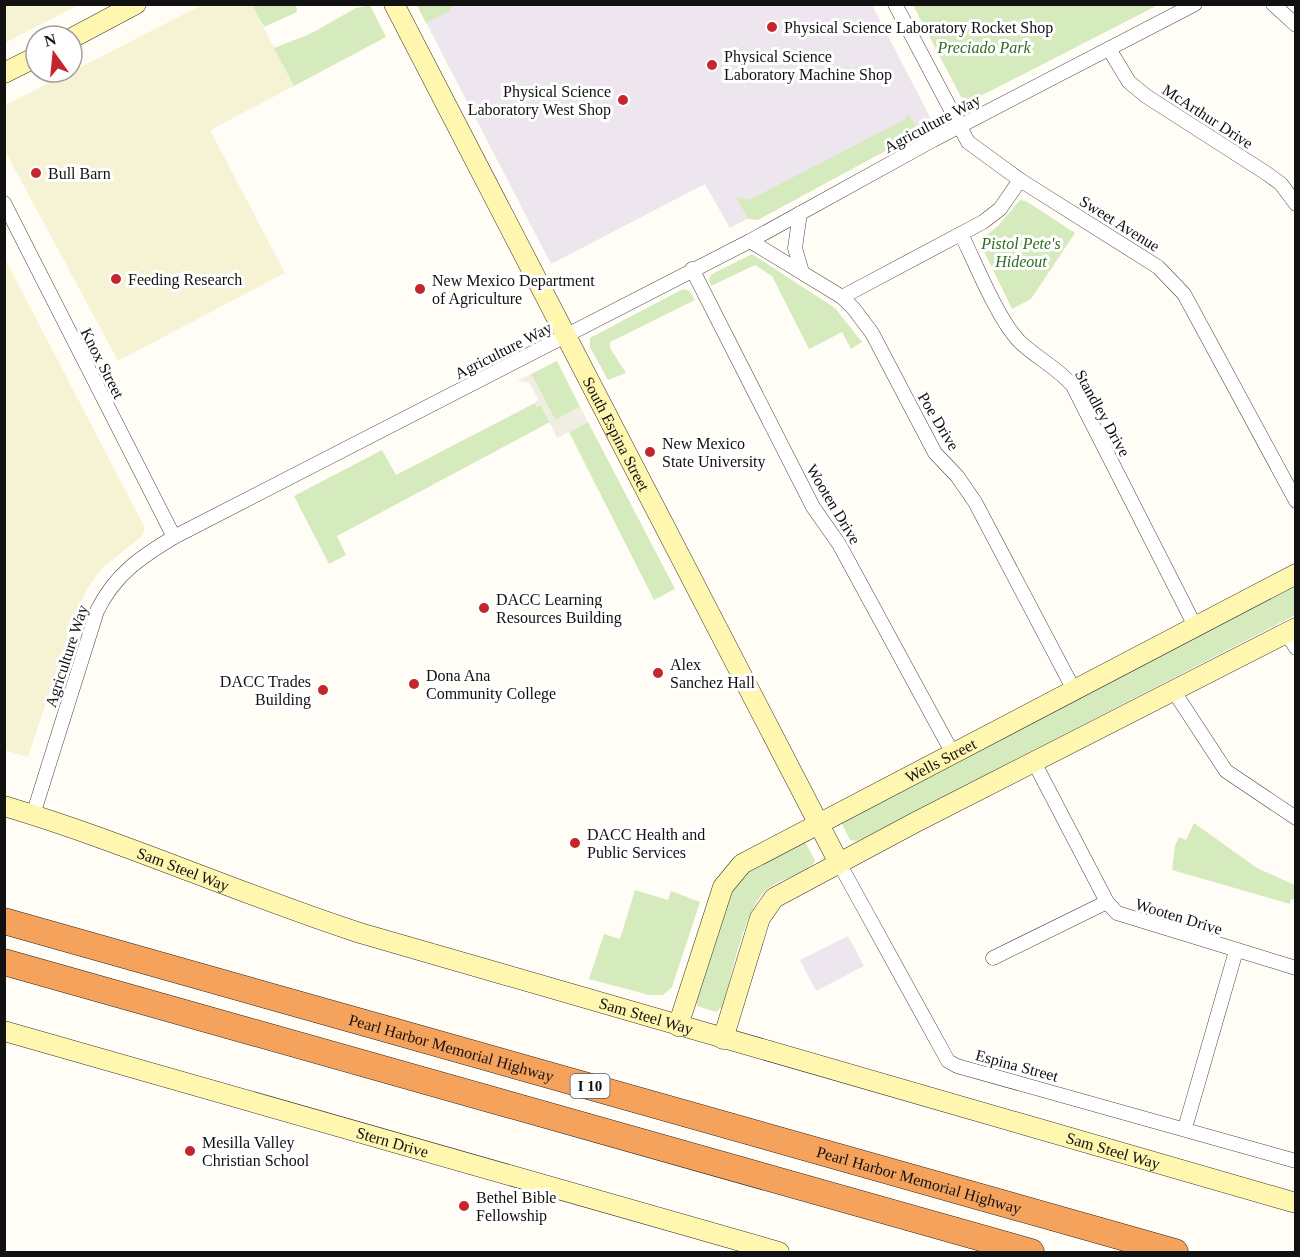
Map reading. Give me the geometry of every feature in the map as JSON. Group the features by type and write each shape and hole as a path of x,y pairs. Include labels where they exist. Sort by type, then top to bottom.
{"highway":[{"name":"Pearl Harbor Memorial Highway","path":"4,921 1175,1252"},
{"name":"I 10","path":"4,962 1031,1252"}],"street":[{"path":"84,32 136,4"},
{"name":"South Espina Street","path":"394,4 839,863"},
{"name":"Sweet Avenue","path":"895,4 968,142 1020,180 1158,267 1184,294 1296,501"},
{"name":"Agriculture Way","path":"33,815 93,622 104,597 126,568 174,537 750,241 959,127 1195,4"},
{"path":"1273,4 1296,25"},
{"name":"McArthur Drive","path":"1108,49 1129,82 1146,96 1266,172 1281,184 1296,204"},
{"path":"4,73 24,63"},
{"path":"842,297 961,234 1000,209 1020,180"},
{"name":"Knox Street","path":"4,203 174,537"},
{"path":"800,213 795,248 802,273"},
{"name":"Standley Drive","path":"961,234 1006,322 1019,340 1060,370 1072,386 1195,626"},
{"name":"Poe Drive","path":"750,241 842,297 872,333 935,453 968,489 1074,690"},
{"name":"Wooten Drive","path":"692,269 813,507 839,544 952,753"},
{"name":"Wells Street","path":"678,1026 719,896 729,878 754,856 1296,574"},
{"path":"723,1039 766,907 789,889 1173,690 1292,636"},
{"path":"1173,690 1226,771 1296,818"},
{"name":"Wooten Drive","path":"1034,762 1107,902 1125,918 1296,968"},
{"name":"Sam Steel Way","path":"4,806 118,844 294,912 480,969 1296,1203"},
{"name":"Espina Street","path":"839,863 948,1061 957,1066 1185,1128 1296,1161"},
{"path":"993,958 1107,902"},
{"path":"1185,1128 1236,951"},
{"name":"Stern Drive","path":"4,1031 779,1252"}],"shaded area":[{"path":"5,4 78,4 42,24 24,24 24,33 5,43"},
{"path":"202,5 252,5 294,86 210,130 285,273 118,361 5,151 4,106 47,84 84,84 84,65"},
{"path":"417,5 872,5 932,121 730,228 705,184 551,264"},
{"path":"4,257 145,528 142,536 102,568 87,589 76,613 28,757 4,750"},
{"path":"531,374 555,420 580,407 588,422 557,438 541,405 537,407 535,403 538,399 529,382 517,381"},
{"path":"848,936 864,966 816,991 800,960"}],"green space":[{"path":"252,5 296,5 297,12 264,27"},
{"path":"370,5 386,37 294,86 274,48 310,34 356,8"},
{"path":"417,5 452,5 450,11 426,23"},
{"name":"Preciado Park","path":"913,5 1158,5 971,101 961,97"},
{"path":"908,114 917,128 913,136 758,220 748,219 736,197 749,200 906,119"},
{"name":"Pistol Pete's Hideout","path":"1020,200 1026,201 1075,233 1031,299 1012,309 979,241 998,226"},
{"path":"752,254 835,308 862,342 851,349 842,332 809,349 772,276 755,265 711,286 709,279 712,274"},
{"path":"683,289 689,291 695,300 610,342 610,348 626,373 608,380 590,347 590,338"},
{"path":"557,361 580,407 555,420 531,374"},
{"path":"535,403 537,407 541,405 550,422 337,536 346,555 329,564 294,496 382,450 396,475"},
{"path":"588,422 675,589 654,600 569,432"},
{"path":"1295,585 1295,615 858,841 850,840 841,822"},
{"path":"1194,823 1257,868 1295,885 1295,900 1291,899 1290,904 1172,870 1175,846 1179,837 1186,840"},
{"path":"805,842 815,860 813,864 764,892 750,914 723,1006 716,1012 697,1006 697,997 731,891 746,872"},
{"path":"635,890 668,900 671,891 700,902 672,987 663,995 649,995 589,979 604,934 620,939"}],"place":[{"name":"Physical Science Laboratory Rocket Shop","path":"772,27"},
{"name":"Physical Science Laboratory Machine Shop","path":"712,65"},
{"name":"Physical Science Laboratory West Shop","path":"623,100"},
{"name":"Bull Barn","path":"36,173"},
{"name":"Feeding Research","path":"116,279"},
{"name":"New Mexico Department of Agriculture","path":"420,289"},
{"name":"New Mexico State University","path":"650,452"},
{"name":"DACC Learning Resources Building","path":"484,608"},
{"name":"Alex Sanchez Hall","path":"658,673"},
{"name":"Dona Ana Community College","path":"414,684"},
{"name":"DACC Trades Building","path":"323,690"},
{"name":"DACC Health and Public Services","path":"575,843"},
{"name":"Mesilla Valley Christian School","path":"190,1151"},
{"name":"Bethel Bible Fellowship","path":"464,1206"}]}
